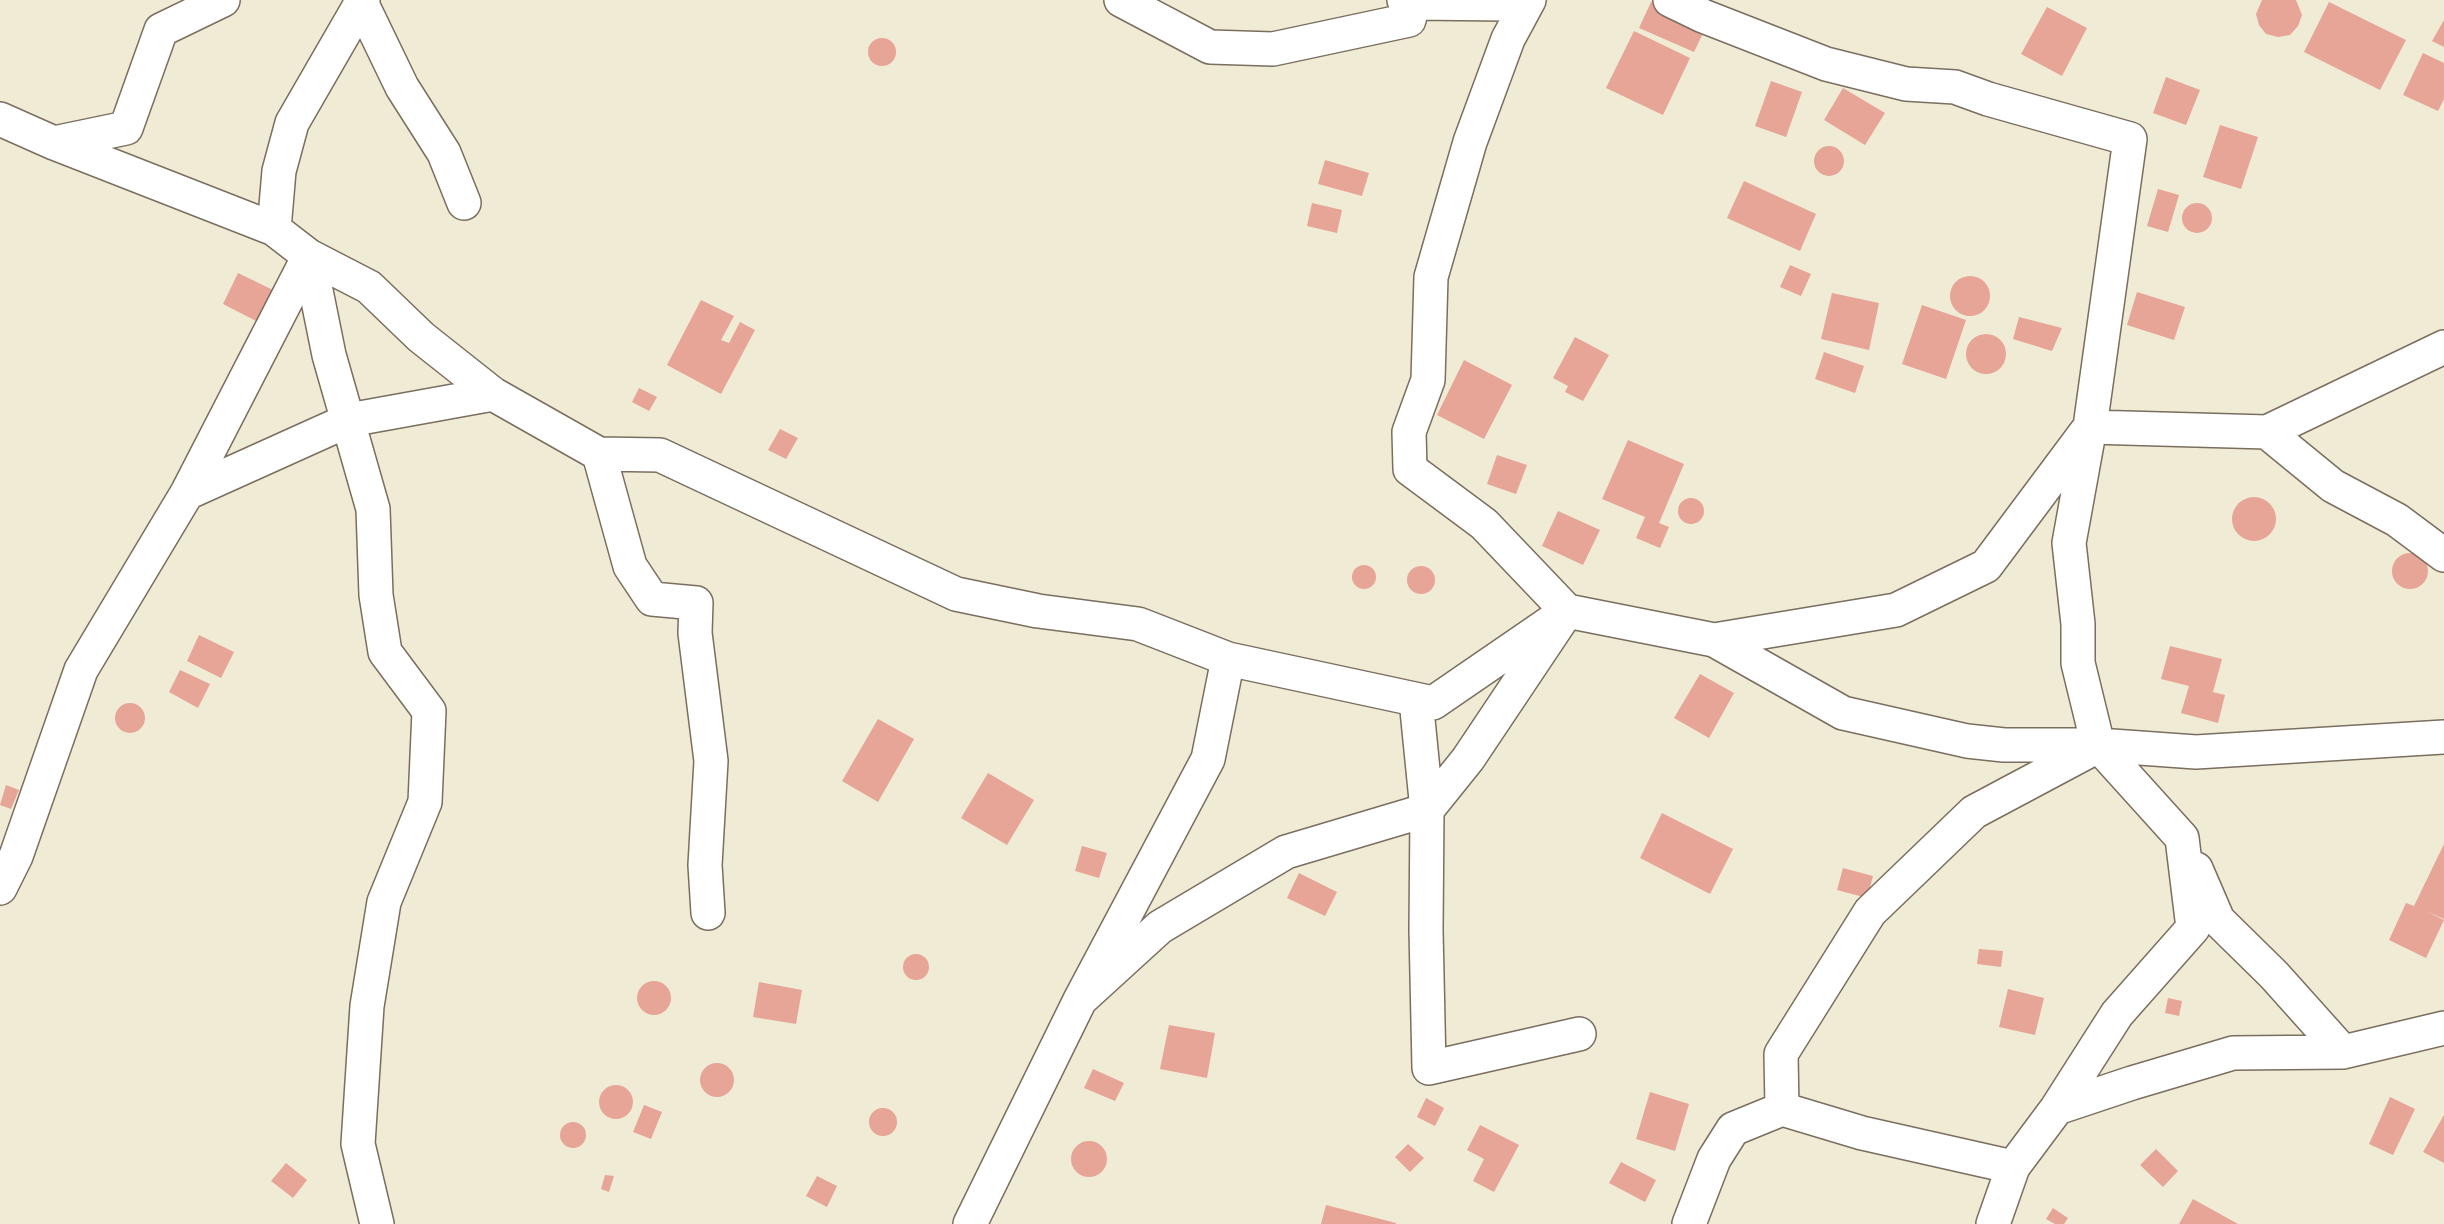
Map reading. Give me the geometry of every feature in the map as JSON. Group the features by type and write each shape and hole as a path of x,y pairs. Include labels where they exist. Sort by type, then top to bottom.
{"street":[{"path":"54,143 126,128 161,30 223,0"},
{"path":"274,229 279,171 292,123 361,0"},
{"path":"361,0 402,87 444,153 464,203"},
{"path":"1121,0 1210,47 1273,49 1409,20 1409,1 1508,4 1514,0"},
{"path":"1529,0 1508,38 1470,142 1431,277 1428,380 1409,432 1410,469 1484,524 1567,611 1714,640 1843,713 1967,741 2004,745 2098,746 2196,752 2444,737"},
{"path":"1670,0 1697,8 1826,64 1906,84 1955,87 1988,99 2130,139 2090,427 2069,543 2078,624 2078,663 2098,746 2182,838 2218,920 2274,975 2343,1052"},
{"path":"0,119 54,143 274,229 309,256 369,288 421,337 493,394 599,454 660,455 956,594 1038,611 1138,624 1228,659 1433,703 1567,611"},
{"path":"309,256 329,355 373,509 376,595 385,652 429,711 425,802 384,902 367,1006 358,1144 376,1224"},
{"path":"0,888 16,856 81,670 187,493 309,256"},
{"path":"2090,427 2267,432 2444,347"},
{"path":"187,493 349,420 493,394"},
{"path":"1714,640 1896,610 1986,566 2090,427"},
{"path":"2267,432 2333,486 2397,520 2444,555"},
{"path":"599,454 629,566 652,600 696,603 695,633 711,761 705,865 708,913"},
{"path":"1080,1000 1160,927 1286,852 1427,810 1468,759 1567,611"},
{"path":"970,1224 1080,1000 1208,759 1228,659"},
{"path":"1416,700 1427,810 1429,1068 1579,1034"},
{"path":"1782,1109 1781,1054 1870,912 1974,812 2098,746"},
{"path":"1993,1224 2013,1167 2057,1108 2117,1014 2193,928 2182,838"},
{"path":"2057,1108 2233,1053 2343,1052 2444,1028"},
{"path":"1689,1224 1714,1159 1733,1129 1782,1109 1862,1133 2013,1167"}],"building":[{"path":"2262,0 2296,0 2302,15 2298,26 2290,35 2278,37 2266,34 2259,25 2256,14"},
{"path":"1651,2 1706,27 1694,52 1639,28"},
{"path":"2329,2 2406,40 2380,90 2304,52"},
{"path":"2047,7 2087,28 2062,76 2021,54"},
{"path":"2444,20 2444,47 2432,41"},
{"path":"1634,31 1690,58 1663,115 1606,88"},
{"path":"882,38 892,42 896,52 892,62 882,66 872,62 868,52 872,42"},
{"path":"2423,53 2444,63 2444,99 2438,111 2403,95"},
{"path":"2166,77 2200,90 2186,125 2153,113"},
{"path":"1771,81 1802,92 1786,137 1755,126"},
{"path":"1843,88 1885,113 1865,145 1824,120"},
{"path":"2220,125 2258,137 2241,189 2203,177"},
{"path":"1829,146 1840,150 1844,161 1840,172 1829,176 1818,172 1814,161 1818,150"},
{"path":"1325,160 1369,173 1362,196 1318,184"},
{"path":"1744,181 1816,214 1800,251 1727,218"},
{"path":"2158,189 2179,195 2168,232 2147,226"},
{"path":"1312,203 1342,210 1337,233 1307,226"},
{"path":"2197,203 2208,207 2212,218 2208,229 2197,233 2186,229 2182,218 2186,207"},
{"path":"1790,265 1811,274 1801,296 1780,287"},
{"path":"238,273 273,290 258,322 223,304"},
{"path":"1970,276 1978,277 1984,282 1989,288 1989,304 1984,310 1978,315 1970,316 1962,315 1956,310 1951,304 1950,296 1951,288 1956,282 1962,277"},
{"path":"2137,292 2185,307 2174,340 2127,325"},
{"path":"1832,293 1879,303 1869,350 1821,339"},
{"path":"701,300 734,316 721,340 729,343 740,322 755,330 721,394 667,365"},
{"path":"1922,305 1966,320 1946,379 1902,364"},
{"path":"2019,317 2062,328 2052,351 2013,339"},
{"path":"1986,334 2000,340 2006,354 2000,368 1986,374 1972,368 1966,354 1972,340"},
{"path":"1575,337 1609,355 1583,401 1565,392 1568,386 1553,378"},
{"path":"1824,352 1864,366 1855,393 1815,379"},
{"path":"1464,360 1512,385 1484,439 1437,415"},
{"path":"639,388 657,397 649,411 632,402"},
{"path":"780,429 798,438 786,459 768,450"},
{"path":"1628,440 1684,464 1659,523 1669,527 1660,548 1636,538 1645,517 1602,499"},
{"path":"1497,455 1527,465 1516,494 1487,484"},
{"path":"2254,497 2269,504 2276,519 2269,534 2254,541 2239,534 2232,519 2239,504"},
{"path":"1691,498 1700,502 1704,511 1700,520 1691,524 1682,520 1678,511 1682,502"},
{"path":"1558,511 1600,530 1583,565 1542,546"},
{"path":"2410,553 2423,558 2428,571 2423,584 2410,589 2397,584 2392,571 2397,558"},
{"path":"1364,565 1372,569 1376,577 1372,585 1364,589 1356,585 1352,577 1356,569"},
{"path":"1421,566 1431,570 1435,580 1431,590 1421,594 1411,590 1407,580 1411,570"},
{"path":"199,635 234,652 221,678 187,661"},
{"path":"2170,646 2222,659 2213,692 2225,695 2218,723 2181,713 2189,686 2161,679"},
{"path":"180,670 210,684 198,708 169,692"},
{"path":"1700,674 1734,693 1709,738 1674,718"},
{"path":"130,703 141,707 145,718 141,729 130,733 119,729 115,718 119,707"},
{"path":"878,719 914,739 878,802 842,781"},
{"path":"988,773 1034,800 1007,845 961,818"},
{"path":"6,785 19,790 11,809 0,805"},
{"path":"1662,813 1733,849 1710,894 1640,858"},
{"path":"2444,844 2444,919 2426,911 2444,920 2426,958 2389,940 2406,903 2414,906"},
{"path":"1082,846 1107,853 1099,878 1075,871"},
{"path":"1843,868 1873,876 1867,898 1837,890"},
{"path":"1299,873 1337,892 1325,916 1287,898"},
{"path":"1979,949 2003,951 2001,967 1977,964"},
{"path":"916,954 925,958 929,967 925,976 916,980 907,976 903,967 907,958"},
{"path":"654,981 666,986 671,998 666,1010 654,1015 642,1010 637,998 642,986"},
{"path":"759,982 802,990 796,1024 753,1017"},
{"path":"2008,989 2044,998 2035,1035 1999,1027"},
{"path":"2168,998 2182,1001 2179,1016 2165,1013"},
{"path":"1169,1025 1215,1033 1207,1078 1160,1069"},
{"path":"717,1063 729,1068 734,1080 729,1092 717,1097 705,1092 700,1080 705,1068"},
{"path":"1093,1069 1124,1083 1115,1101 1084,1088"},
{"path":"616,1085 628,1090 633,1102 628,1114 616,1119 604,1114 599,1102 604,1090"},
{"path":"1650,1092 1689,1104 1675,1151 1636,1139"},
{"path":"2390,1097 2415,1109 2393,1155 2369,1144"},
{"path":"1426,1098 1444,1108 1435,1126 1417,1117"},
{"path":"644,1105 662,1112 651,1139 633,1132"},
{"path":"883,1108 893,1112 897,1122 893,1132 883,1136 873,1132 869,1122 873,1112"},
{"path":"2444,1115 2444,1163 2423,1152"},
{"path":"573,1122 582,1126 586,1135 582,1144 573,1148 564,1144 560,1135 564,1126"},
{"path":"1480,1125 1519,1145 1494,1192 1473,1181 1484,1159 1467,1150"},
{"path":"1089,1141 1102,1146 1107,1159 1102,1172 1089,1177 1076,1172 1071,1159 1076,1146"},
{"path":"1408,1144 1424,1158 1410,1172 1395,1157"},
{"path":"2156,1149 2178,1171 2163,1187 2140,1165"},
{"path":"1621,1162 1656,1180 1645,1202 1609,1183"},
{"path":"286,1163 307,1180 293,1198 271,1181"},
{"path":"605,1175 614,1176 609,1192 601,1189"},
{"path":"817,1176 837,1186 827,1207 806,1196"},
{"path":"2193,1199 2238,1224 2179,1224"},
{"path":"1326,1205 1396,1223 1396,1224 1321,1224"},
{"path":"2053,1208 2068,1218 2064,1224 2055,1224 2046,1219"}]}
